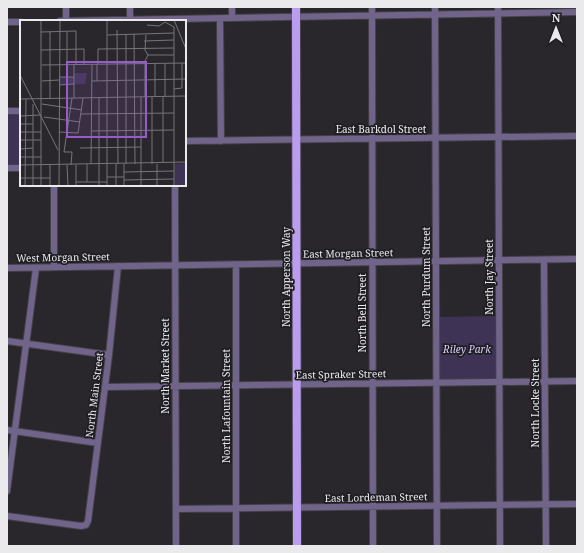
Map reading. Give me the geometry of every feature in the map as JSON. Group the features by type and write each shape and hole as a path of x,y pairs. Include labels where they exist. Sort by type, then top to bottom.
{"main road":[{"name":"North Apperson Way","path":"296,7 297,546"}],"street":[{"path":"66,7 66,20"},
{"path":"130,7 130,20 435,15 498,10 577,12"},
{"path":"232,7 232,18"},
{"name":"North Bell Street","path":"372,7 373,546"},
{"name":"North Purdum Street","path":"435,7 436,546"},
{"name":"North Jay Street","path":"498,10 500,546"},
{"path":"220,19 220,140"},
{"path":"7,22 20,22"},
{"path":"7,112 20,111"},
{"name":"East Barkdol Street","path":"186,141 577,136"},
{"path":"7,168 20,168"},
{"path":"54,186 54,267"},
{"name":"North Market Street","path":"175,186 176,546"},
{"name":"East Morgan Street","path":"118,266 577,259"},
{"name":"North Locke Street","path":"544,260 546,546"},
{"name":"North Lafountain Street","path":"236,265 236,546"},
{"name":"West Morgan Street","path":"7,268 118,266"},
{"name":"North Main Street","path":"7,516 81,526 86,525 88,522 106,386 118,266"},
{"path":"7,491 36,268"},
{"path":"7,341 109,355"},
{"name":"East Spraker Street","path":"106,386 236,386 577,381"},
{"path":"7,430 98,443"},
{"name":"East Lordeman Street","path":"176,509 577,504"}],"green space":[{"path":"7,111 20,111 20,168 7,168"},
{"name":"Riley Park","path":"499,316 499,381 436,382 436,317"}]}
